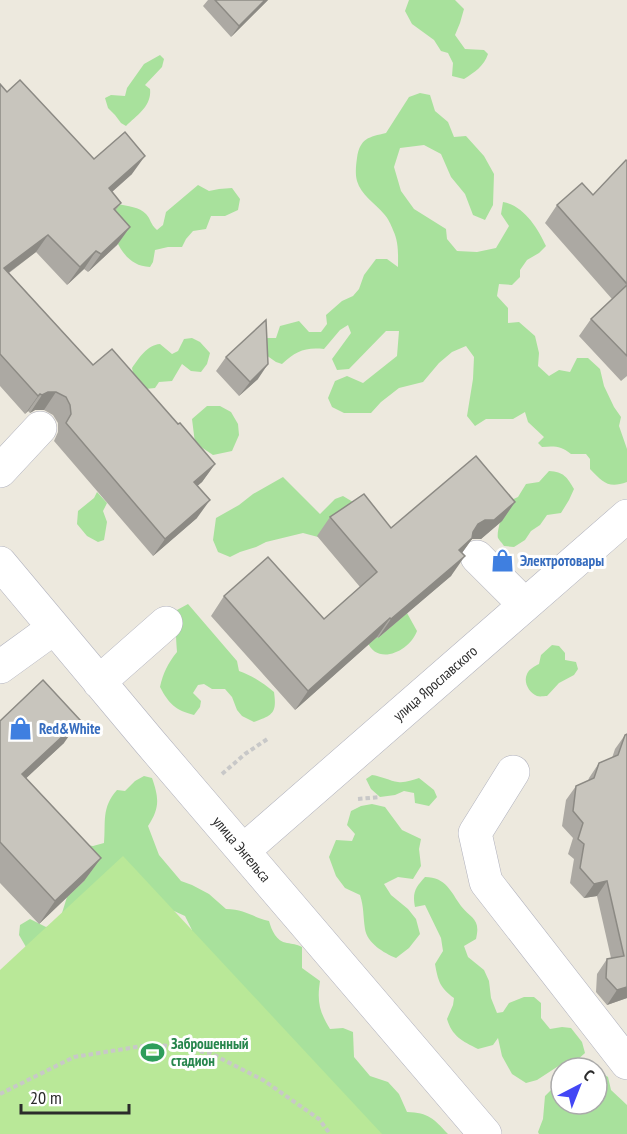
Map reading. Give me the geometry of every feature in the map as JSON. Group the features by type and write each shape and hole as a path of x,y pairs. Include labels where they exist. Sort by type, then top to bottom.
{"street":[{"path":"0,471 40,429"},
{"name":"улица Ярославского","path":"243,851 627,516"},
{"path":"477,557 524,604"},
{"name":"улица Энгельса","path":"0,563 485,1134"},
{"path":"99,682 166,623"},
{"path":"0,668 54,628"},
{"path":"513,772 475,833 486,882 627,1062"}],"path":[{"path":"196,795 245,754 269,738"},
{"path":"0,1094 74,1057 155,1044 210,1053 242,1069 263,1080 318,1119 330,1134"}],"green space":[{"path":"409,0 455,0 464,9 455,35 465,49 484,50 488,54 482,65 464,79 452,76 453,63 448,53 441,51 434,40 412,24 405,11"},
{"path":"160,55 164,59 162,67 145,85 150,89 149,100 143,110 126,126 108,108 105,98 111,95 125,96 127,88 144,64"},
{"path":"420,93 430,95 435,111 448,122 454,137 466,136 484,156 494,174 493,205 485,220 473,215 465,194 451,177 441,154 424,145 400,148 394,167 401,191 414,209 446,229 447,239 457,251 477,252 496,248 509,226 501,214 503,202 523,212 534,225 546,246 527,260 520,270 520,277 512,285 499,284 497,296 508,308 508,323 519,322 535,336 539,353 538,366 549,376 559,370 570,372 577,358 588,358 600,369 604,386 621,417 619,426 627,449 627,482 615,485 602,481 590,469 590,459 586,454 571,454 558,447 542,447 538,443 544,437 528,422 525,412 513,419 486,419 475,426 467,416 474,357 466,346 452,352 423,382 399,388 371,413 344,413 332,407 328,398 335,381 347,376 363,383 397,356 399,331 386,331 349,369 337,370 332,359 351,333 348,325 340,330 324,349 301,351 282,364 266,355 266,338 276,338 280,326 299,321 309,332 321,332 327,324 326,315 342,301 353,296 376,259 387,259 398,267 398,248 389,222 365,195 357,181 358,151 366,139 386,133 409,97"},
{"path":"198,185 209,191 232,188 240,199 238,210 225,216 211,216 206,229 193,231 182,247 155,250 150,267 141,266 127,257 118,244 108,220 118,204 143,212 157,230 163,225 166,212"},
{"path":"192,338 200,342 210,353 207,364 201,372 191,371 182,364 172,381 159,382 155,388 145,389 135,383 132,368 147,349 160,344 172,354 178,351 184,339"},
{"path":"207,406 220,406 231,412 238,424 239,435 232,451 213,455 195,443 192,419"},
{"path":"549,471 562,474 569,481 574,489 569,500 561,513 547,515 525,540 514,547 504,546 498,535 505,503 518,497 526,484 539,482"},
{"path":"283,477 320,514 335,499 343,496 353,502 318,537 303,533 266,542 230,557 218,552 213,540 216,518"},
{"path":"97,492 107,503 103,511 107,522 104,540 98,542 87,536 77,524 78,511 94,498"},
{"path":"188,604 237,661 239,671 258,680 274,692 275,705 269,715 254,722 242,716 225,689 212,689 204,684 198,685 193,693 201,701 194,715 173,706 166,698 160,687 166,668 177,652 177,610"},
{"path":"407,613 417,631 408,645 385,655 372,649 367,641 373,632 378,638"},
{"path":"552,645 559,646 565,653 565,660 576,662 578,669 574,675 559,683 547,696 537,696 528,687 526,677 532,668 539,664 541,655"},
{"path":"372,775 401,782 419,778 434,790 437,797 429,806 415,803 414,793 404,791 380,797 371,789 366,779"},
{"path":"144,776 152,778 157,797 155,814 148,826 159,855 181,881 209,894 226,909 233,909 269,921 277,938 302,947 302,968 320,981 320,1006 330,1029 343,1028 353,1032 354,1057 370,1076 388,1082 399,1094 407,1112 430,1117 448,1134 359,1134 190,941 192,930 185,916 174,911 62,913 67,897 84,881 79,844 93,846 104,843 108,803 117,790 125,791"},
{"path":"372,804 385,807 402,830 421,839 419,849 421,866 413,879 398,877 384,884 391,895 416,919 420,934 409,948 396,958 381,950 369,939 366,934 360,895 345,888 336,876 329,857 336,840 352,841 355,834 347,825 351,811"},
{"name":"Заброшенный стадион","path":"123,856 382,1134 0,1134 0,970"},
{"path":"425,877 443,882 476,923 476,939 464,946 468,957 484,970 497,1013 503,1012 509,1003 524,997 534,997 541,1003 541,1018 550,1029 571,1028 582,1042 585,1053 582,1056 549,1056 549,1072 537,1080 526,1083 512,1074 502,1056 498,1038 493,1045 478,1049 455,1034 447,1019 454,998 440,984 435,964 443,951 441,938 425,905 415,907 414,897 419,884"},
{"path":"30,919 46,927 63,922 65,930 41,957 10,977 20,987 20,992 11,1001 0,1005 0,971 25,956 26,947 19,935 20,925"},
{"path":"609,1081 611,1090 627,1105 627,1134 539,1134 545,1096 549,1092 549,1116 609,1116"}],"building":[{"path":"215,0 265,0 239,26"},
{"path":"20,80 94,159 125,132 145,156 109,188 121,203 114,209 130,227 101,254 96,251 80,267 48,235 4,268 93,365 112,349 215,464 194,482 210,500 165,539 66,423 71,414 66,397 56,392 38,396 0,354 0,84 7,92"},
{"path":"626,160 627,284 557,205 582,183 593,195"},
{"path":"627,285 627,356 591,319"},
{"path":"266,320 268,364 250,382 226,357"},
{"path":"476,456 515,502 494,520 485,520 478,524 472,538 459,550 465,556 390,618 308,691 224,596 268,557 324,619 377,572 330,517 364,494 391,528"},
{"path":"43,680 80,720 22,774 101,858 55,901 0,842 0,721"},
{"path":"627,734 627,987 617,990 606,978 607,959 624,956 607,881 594,884 580,868 584,844 578,839 583,823 573,811 576,786 594,778 599,763 618,755"}],"place":[{"name":"Электротовары","path":"502,560"},
{"name":"Red&White","path":"21,728"},
{"name":"Заброшенный стадион","path":"153,1052"}]}
